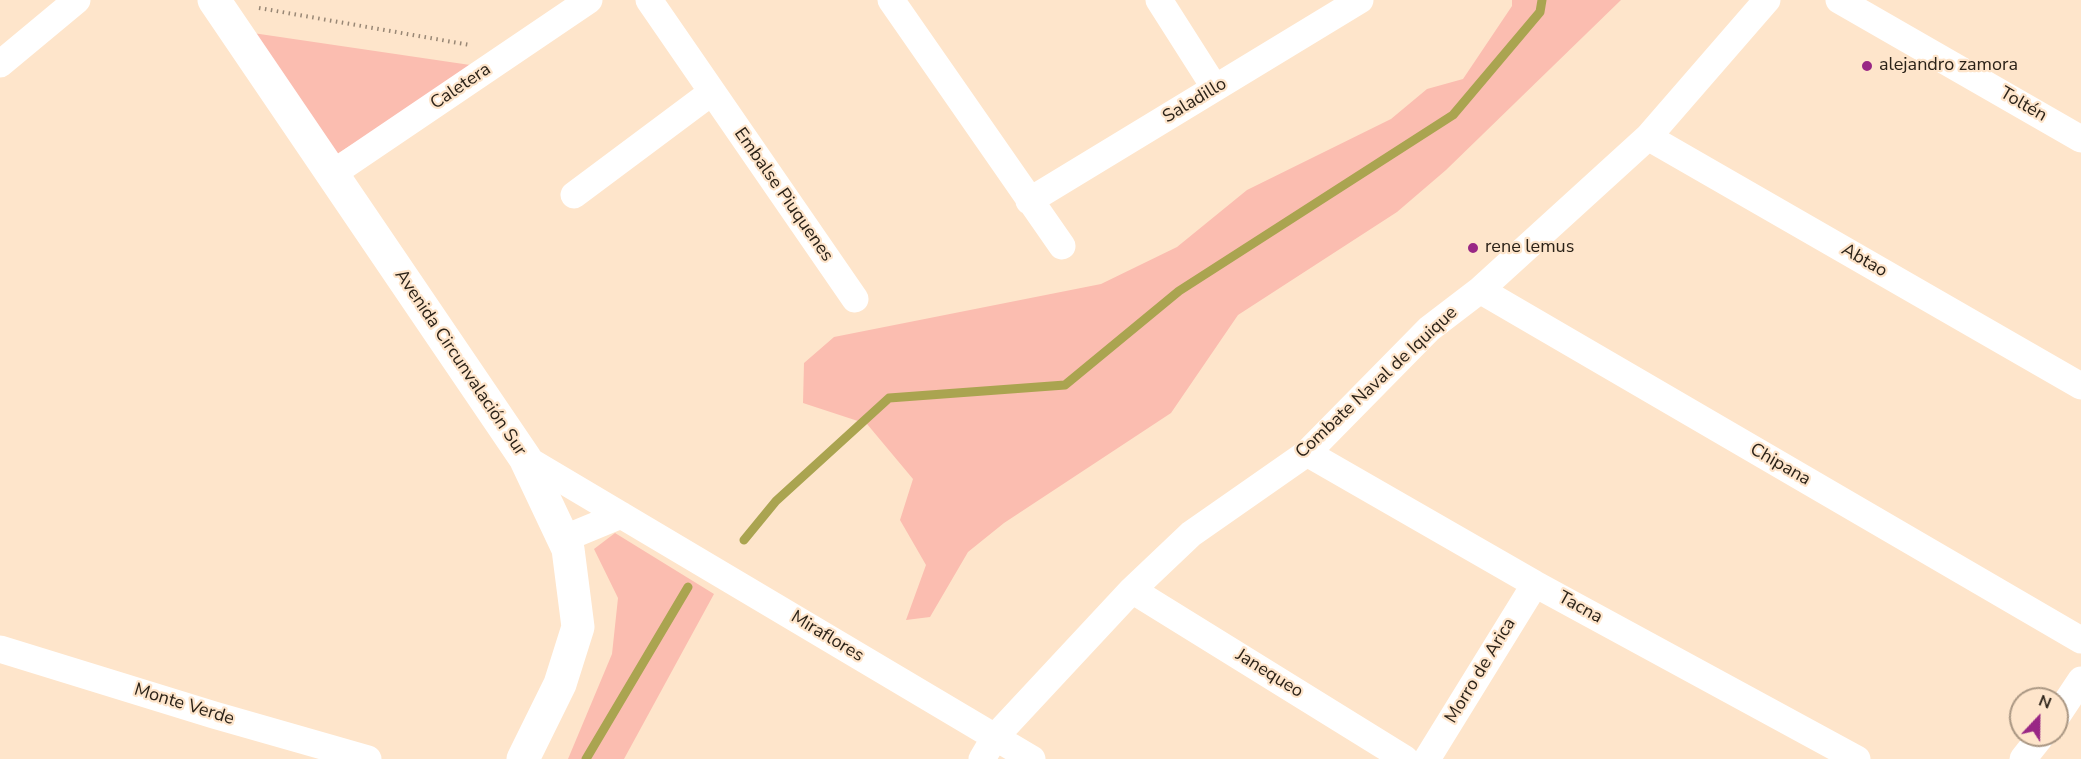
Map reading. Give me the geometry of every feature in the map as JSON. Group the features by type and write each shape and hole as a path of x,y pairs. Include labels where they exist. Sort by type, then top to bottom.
{"main road":[{"name":"Avenida Circunvalación Sur","path":"214,0 525,458 568,549 578,627 560,684 523,759"}],"street":[{"path":"0,64 77,0"},
{"name":"Caletera","path":"332,174 589,0"},
{"name":"Embalse Piuquenes","path":"649,0 855,299"},
{"path":"891,0 1062,246"},
{"path":"1159,0 1215,88"},
{"name":"Saladillo","path":"1029,201 1360,0"},
{"name":"Combate Naval de Iquique","path":"988,748 1132,590 1191,534 1307,453 1429,329 1480,290 1648,137 1767,0"},
{"name":"Toltén","path":"1839,0 2081,139"},
{"path":"574,195 712,92"},
{"name":"Abtao","path":"1648,137 2081,386"},
{"name":"Chipana","path":"1480,290 2081,640"},
{"name":"Tacna","path":"1307,453 1535,584 1857,759"},
{"name":"Miraflores","path":"525,458 621,515 988,748 1032,759"},
{"path":"563,539 621,515"},
{"name":"Morro de Arica","path":"1427,759 1535,584"},
{"name":"Janequeo","path":"1132,590 1405,759"},
{"name":"Monte Verde","path":"0,649 214,715 368,759"},
{"path":"2069,698 2081,680"},
{"path":"2023,759 2032,747"}],"path":[{"path":"214,0 511,53"}],"shaded area":[{"path":"1512,0 1621,0 1446,170 1397,212 1238,315 1171,413 1004,523 968,552 930,617 906,620 926,565 900,520 913,479 867,424 803,403 804,363 834,337 1101,284 1177,247 1247,190 1391,119 1427,89 1463,79 1512,6"},
{"path":"246,32 477,66 329,159"},
{"path":"615,533 714,594 624,759 568,759 612,654 618,598 594,549"}],"waterway":[{"path":"744,540 776,501 889,398 1065,385 1179,291 1453,115 1540,12 1542,0"},
{"path":"586,759 688,587"}],"place":[{"name":"alejandro zamora","path":"1867,66"},
{"name":"rene lemus","path":"1473,248"}]}
